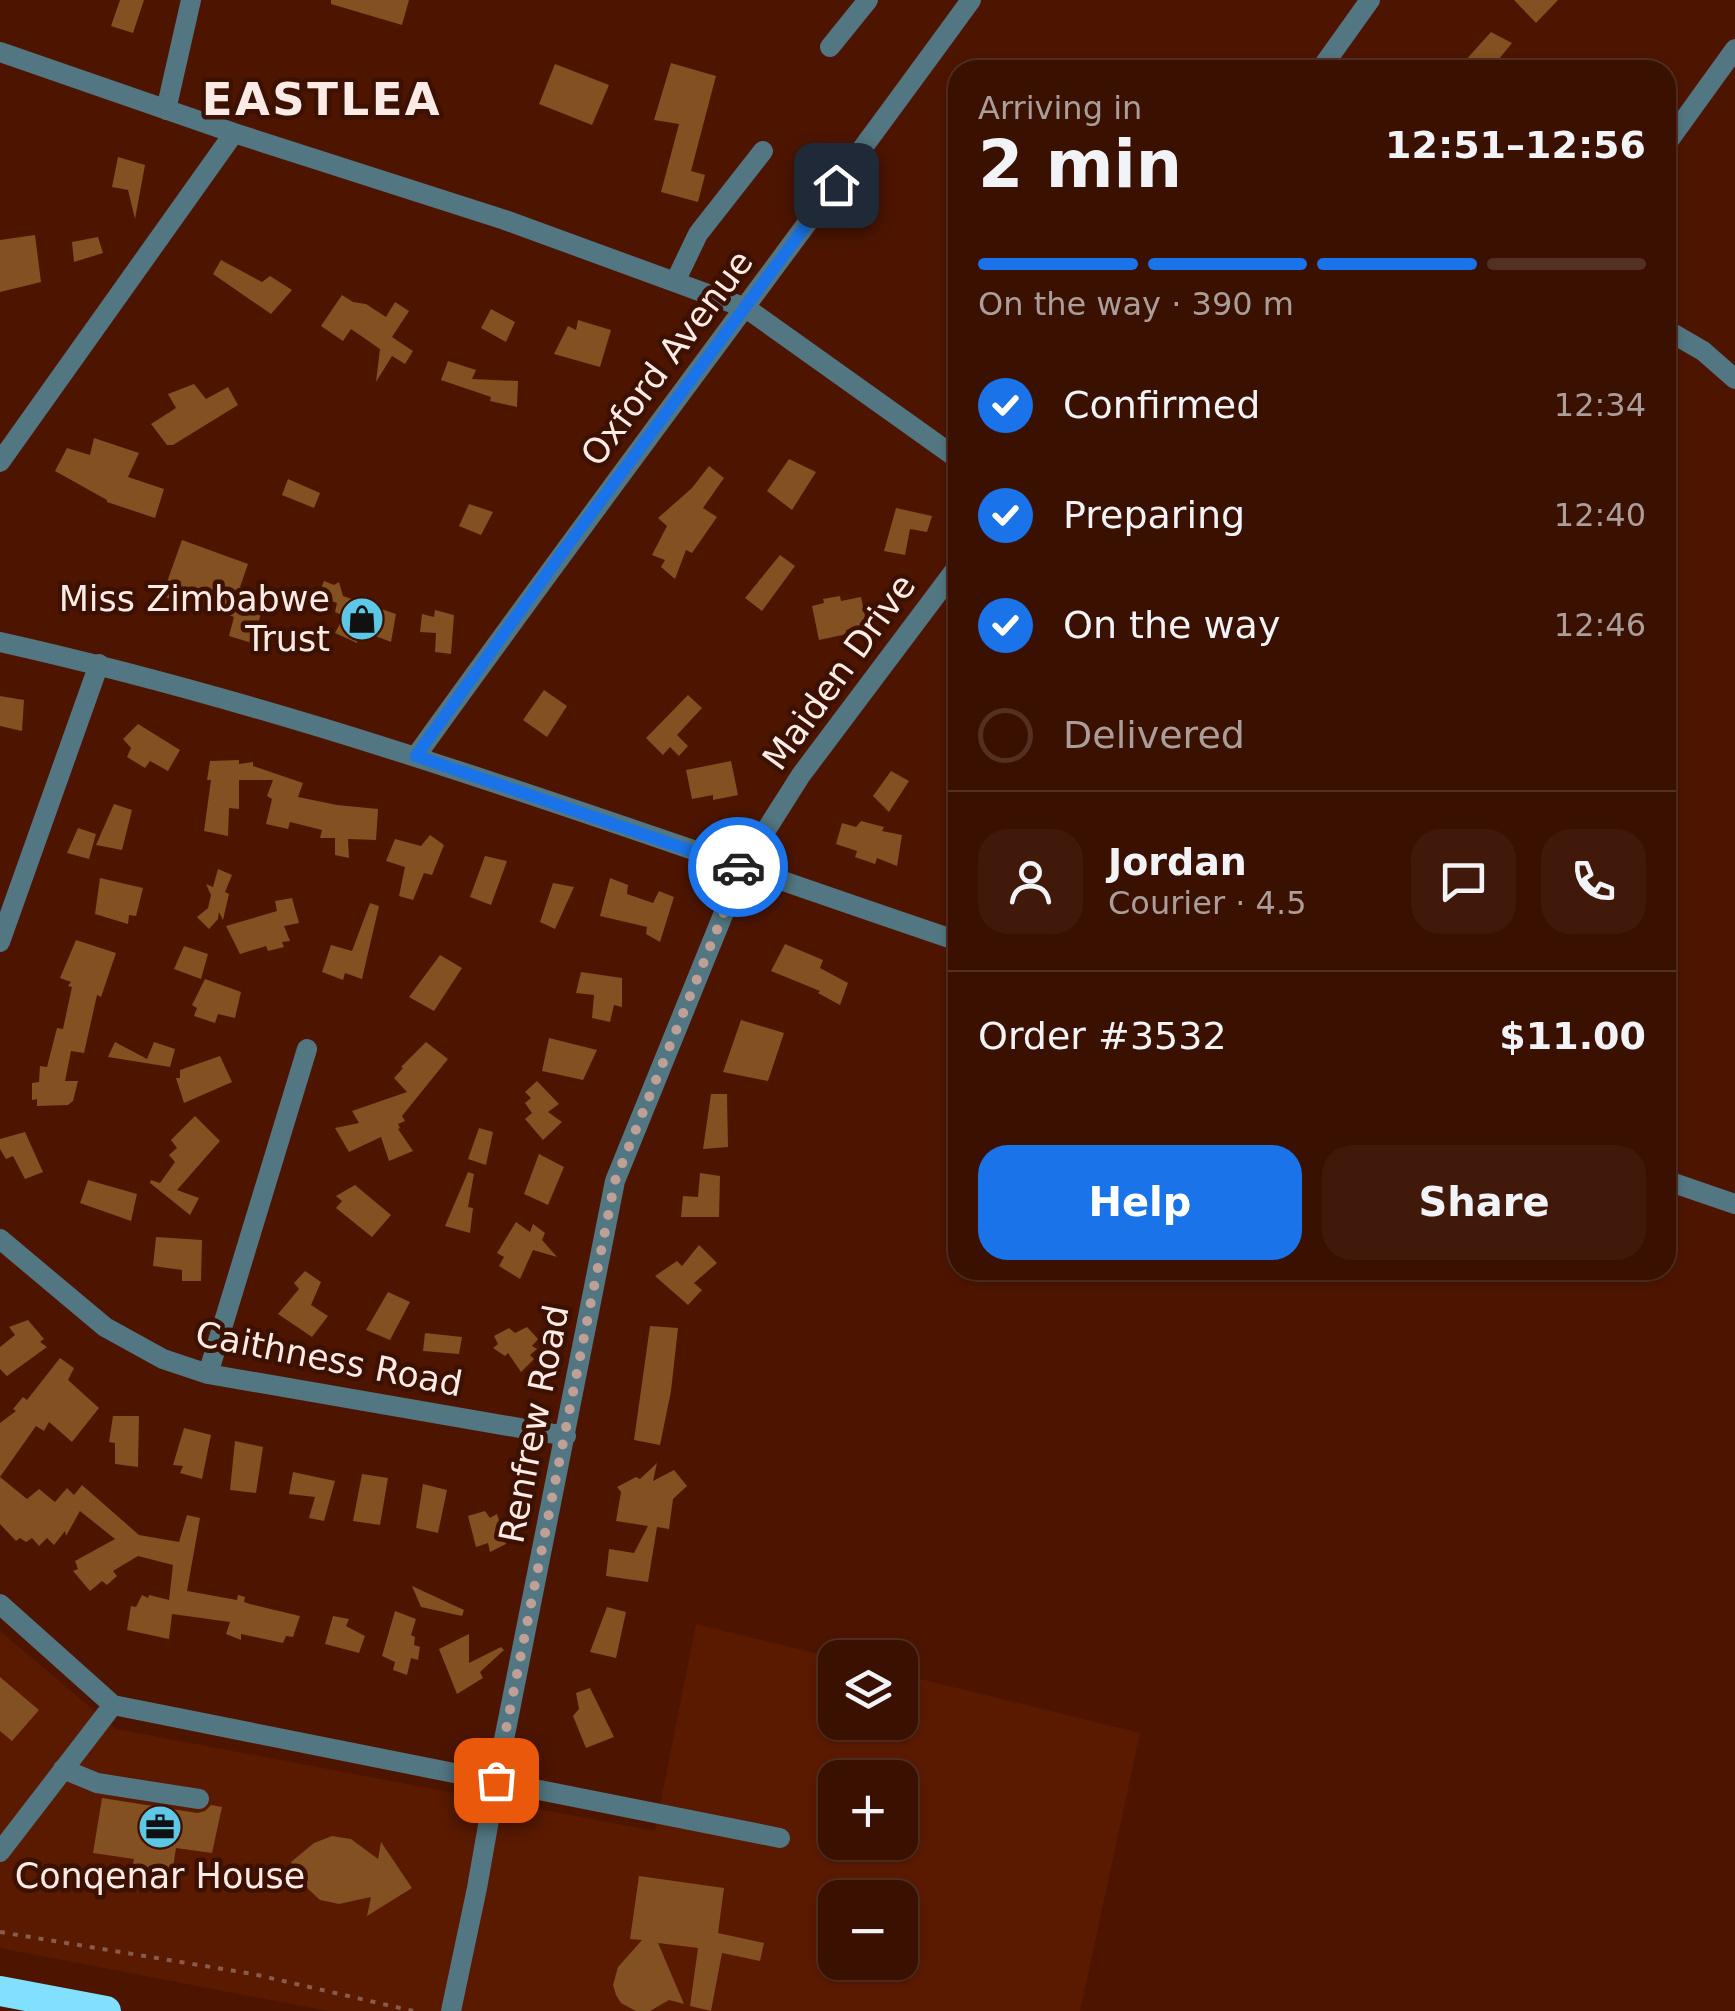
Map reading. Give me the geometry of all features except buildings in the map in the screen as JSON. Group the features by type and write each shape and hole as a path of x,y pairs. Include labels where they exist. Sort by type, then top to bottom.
{"highway":[{"path":"0,1991 106,2011"}],"street":[{"path":"166,110 191,0"},
{"path":"830,47 868,0"},
{"name":"Oxford Avenue","path":"416,756 971,0"},
{"path":"1327,60 1370,0"},
{"path":"1676,131 1735,49"},
{"path":"0,52 234,134 505,220 746,308 948,453"},
{"path":"0,462 234,134"},
{"path":"675,282 698,234 763,150"},
{"path":"1676,335 1703,351 1735,379"},
{"name":"Maiden Drive","path":"742,868 801,775 948,579"},
{"path":"0,642 99,664 416,756 948,938"},
{"path":"0,942 99,664"},
{"name":"Renfrew Road","path":"450,2011 615,1181 742,868"},
{"path":"208,1374 308,1049"},
{"path":"1676,1184 1735,1204"},
{"name":"Caithness Road","path":"0,1239 105,1327 163,1360 208,1374 566,1436"},
{"path":"0,1604 113,1705 780,1838"},
{"path":"0,1852 113,1705"},
{"path":"63,1770 96,1783 199,1800"}],"path":[{"path":"0,1932 254,1974 413,2011"}],"shaded area":[{"path":"696,1624 818,1654 818,1740 918,1740 918,1678 1140,1733 1080,2011 328,2011 0,1948 0,1631 116,1729 655,1831"}],"way so far":[{"path":"496,1780 615,1181 742,868 738,867"}],"place":[{"name":"Miss Zimbabwe Trust","path":"362,619"},
{"name":"Conqenar House","path":"160,1827"}],"district":[{"name":"EASTLEA","path":"322,99"}],"route":[{"path":"738,867 416,756 836,185"}]}
